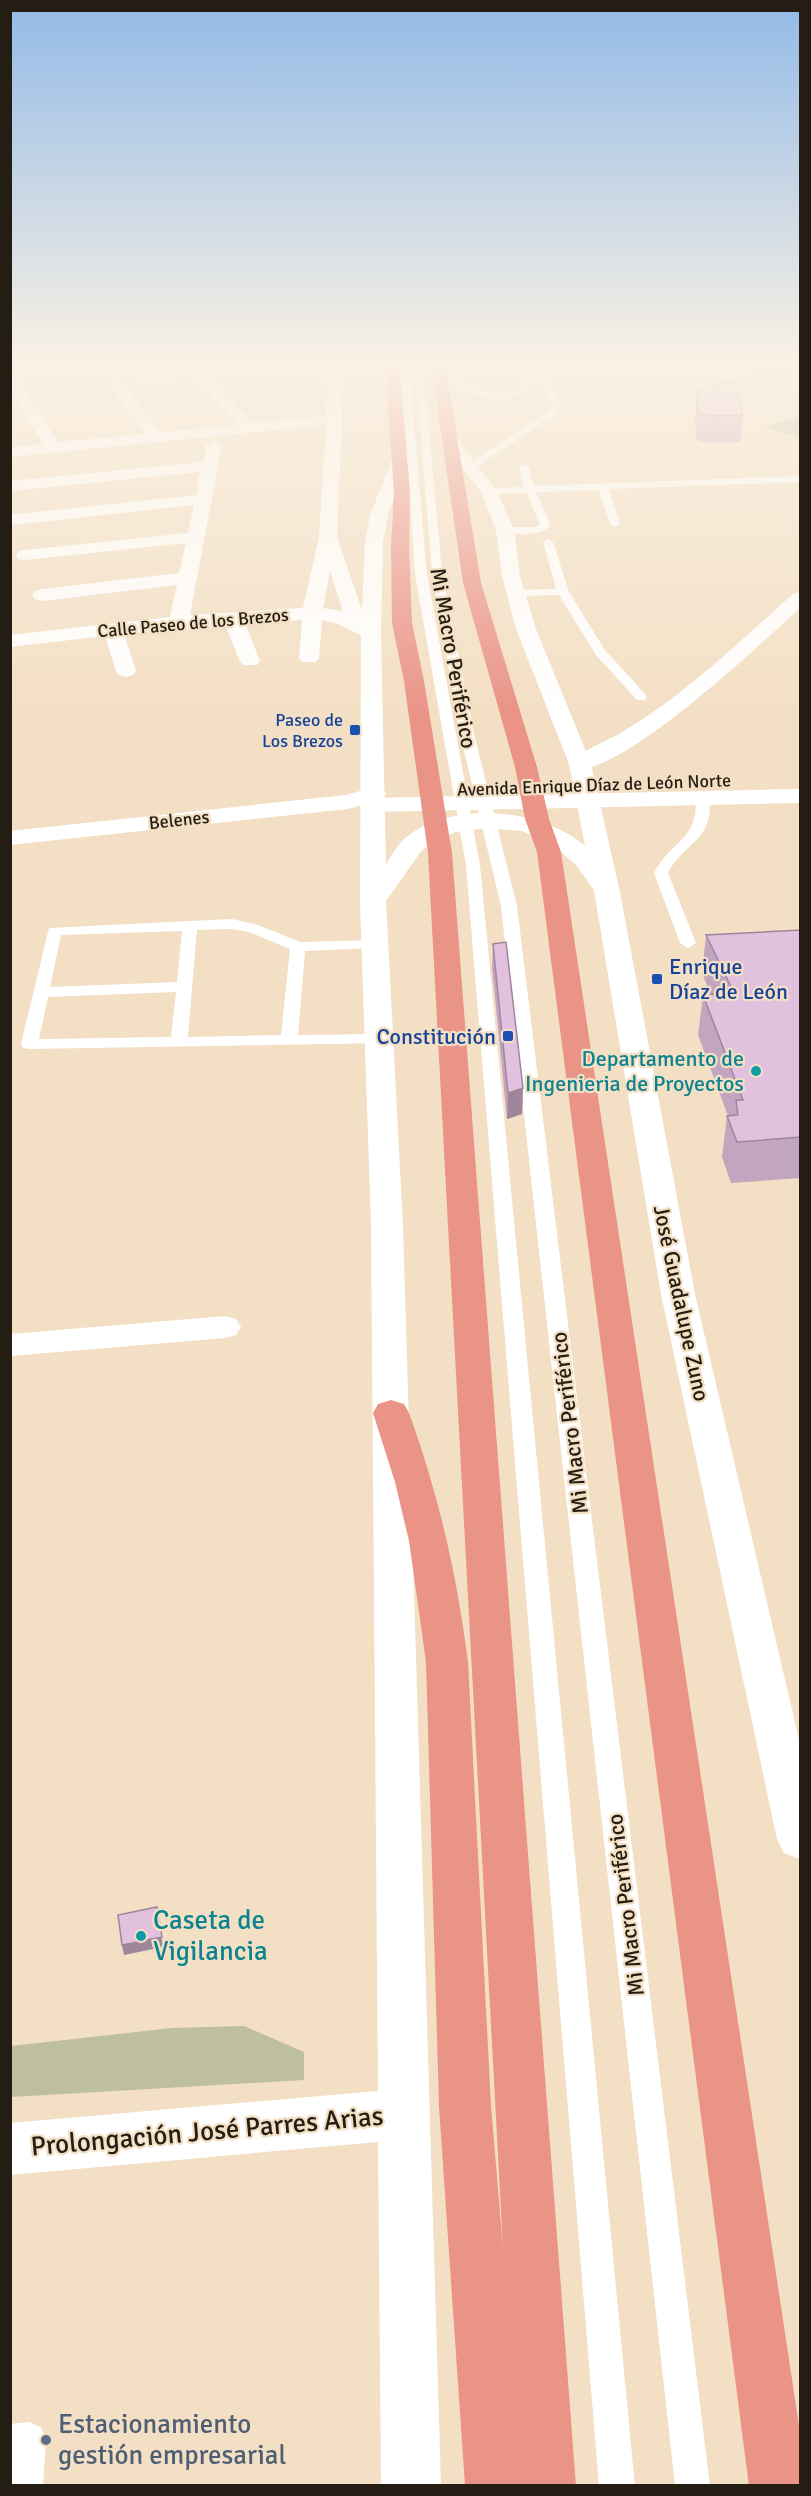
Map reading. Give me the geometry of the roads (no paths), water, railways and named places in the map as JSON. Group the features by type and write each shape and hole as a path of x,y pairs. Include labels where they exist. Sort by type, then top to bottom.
{"highway":[{"path":"400,480 402,623 416,691 440,854 546,2486"},
{"path":"463,480 472,583 526,767 537,819 549,852 779,2486"},
{"path":"391,1413 410,1467 425,1524 438,1590 447,1662 465,2106 495,2486"}],"street":[{"path":"10,486 63,480"},
{"path":"179,622 207,480"},
{"path":"309,658 313,613 328,537 331,480"},
{"path":"391,480 376,528 364,628 371,724 381,799 373,901 387,1226 411,2486"},
{"name":"José Guadalupe Zuno","path":"481,480 489,491 505,530 515,593 579,786 607,892 678,1294 801,1839"},
{"path":"12,520 203,499"},
{"path":"25,555 196,537"},
{"path":"328,537 364,628"},
{"path":"42,595 188,578"},
{"path":"579,786 628,738 719,673 801,598"},
{"name":"Calle Paseo de los Brezos","path":"10,641 179,622 313,613 340,616 364,628"},
{"path":"233,619 250,661"},
{"path":"113,630 126,671"},
{"name":"Avenida Enrique Díaz de León Norte","path":"381,799 579,786 801,780"},
{"name":"Avenida Enrique Díaz de León Norte","path":"579,786 702,798 801,796"},
{"name":"Belenes","path":"10,838 381,799"},
{"path":"373,901 413,845 451,826 488,821 527,826 561,839 588,861 607,892"},
{"path":"10,1346 225,1327"},
{"name":"Prolongación José Parres Arias","path":"10,2149 404,2114"}],"lane":[{"name":"Mi Macro Periférico","path":"414,480 421,574 473,865 617,2486"},
{"name":"Mi Macro Periférico","path":"429,480 437,573 467,734 508,906 693,2486"},
{"path":"505,530 538,530 546,526 528,480"},
{"path":"489,491 764,480"},
{"path":"603,487 615,524"},
{"path":"548,542 563,592 600,652 641,697"},
{"path":"515,593 563,592"},
{"path":"688,943 661,873 664,862 692,839 704,824 705,812 702,798"},
{"path":"376,943 298,947 254,928 232,924 54,931 29,1044 380,1039"},
{"path":"179,1041 190,926"},
{"path":"289,1040 298,947"},
{"path":"40,992 185,987"},
{"path":"10,2441 29,2439 25,2486"}],"place":[{"name":"Paseo de Los Brezos","path":"355,730"},
{"name":"Enrique Díaz de León","path":"657,979"},
{"name":"Constitución","path":"508,1036"},
{"name":"Departamento de Ingenieria de Proyectos","path":"756,1071"},
{"name":"Caseta de Vigilancia","path":"141,1936"},
{"name":"Estacionamiento gestión empresarial","path":"46,2440"}]}
